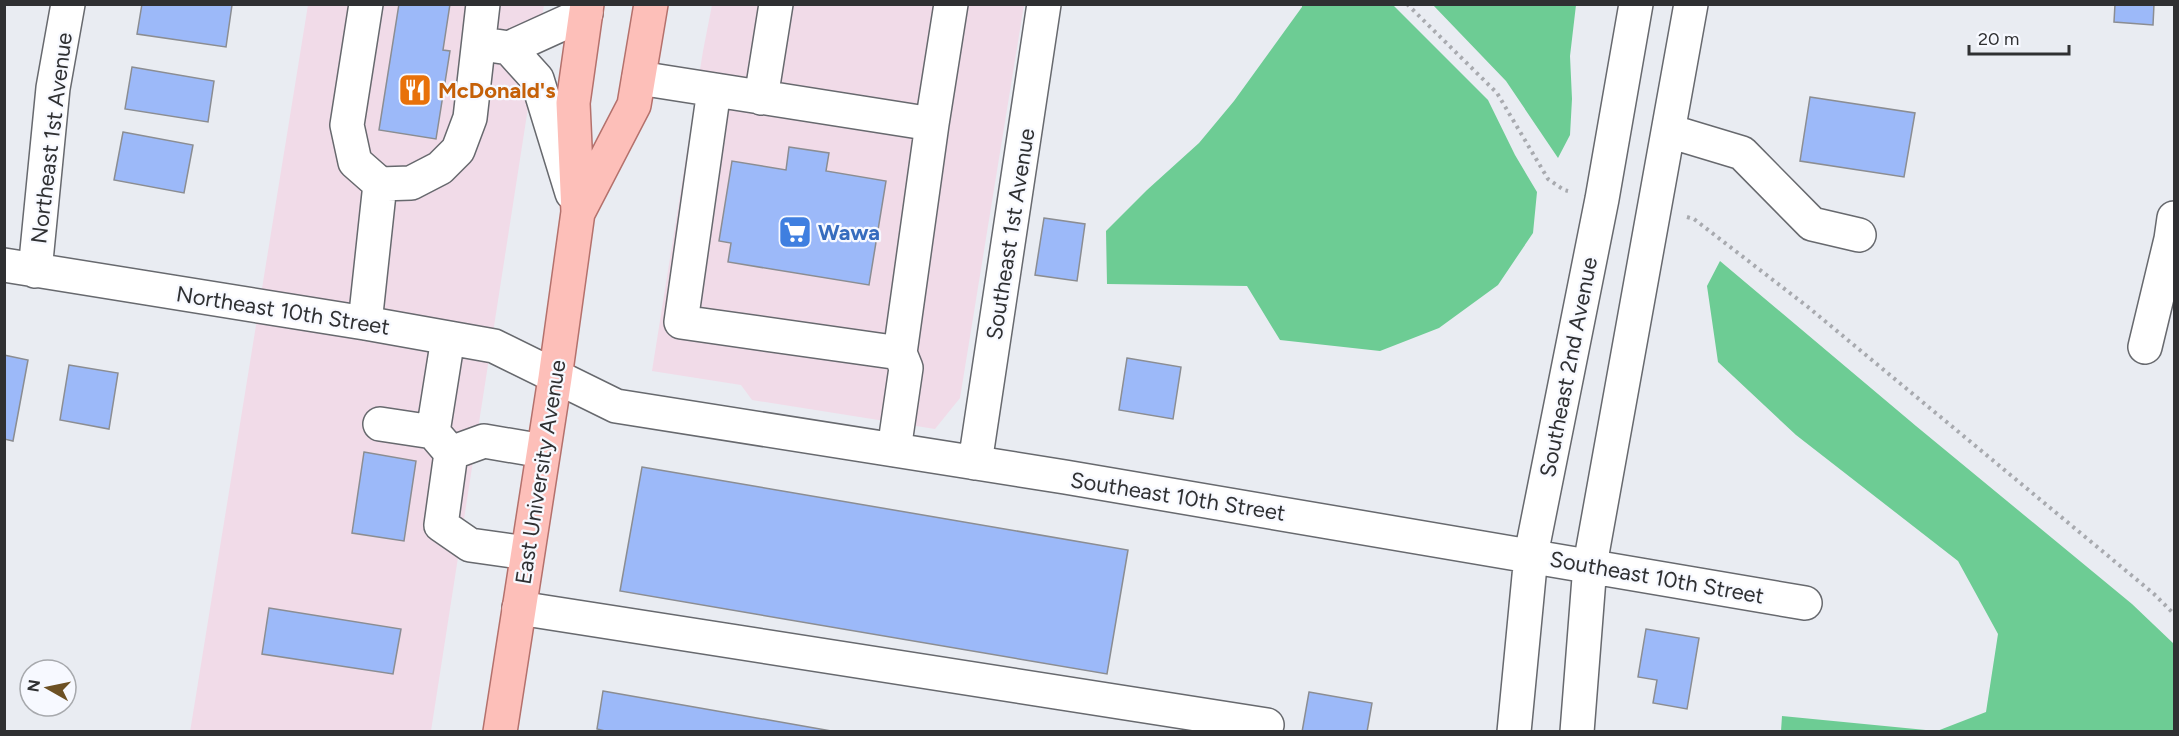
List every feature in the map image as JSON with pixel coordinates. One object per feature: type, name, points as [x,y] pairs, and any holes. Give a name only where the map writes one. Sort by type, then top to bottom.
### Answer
[{"type":"main road","name":"East University Avenue","points":[[578,213],[634,105],[651,4]]},
{"type":"main road","name":"East University Avenue","points":[[500,732],[578,213],[573,103],[586,9]]},
{"type":"street","name":"Northeast 1st Avenue","points":[[20,268],[68,4]]},
{"type":"street","points":[[366,4],[347,125],[355,162],[380,184],[411,183],[440,168],[458,150],[494,45],[483,4]]},
{"type":"street","points":[[347,125],[373,87],[387,4]]},
{"type":"street","points":[[761,98],[776,4]]},
{"type":"street","points":[[894,450],[906,368],[900,353],[951,4]]},
{"type":"street","name":"Southeast 1st Avenue","points":[[975,463],[1044,4]]},
{"type":"street","name":"Southeast 2nd Avenue","points":[[1514,732],[1531,555],[1602,199],[1636,4]]},
{"type":"street","points":[[1577,732],[1590,565],[1691,4]]},
{"type":"street","points":[[494,45],[586,9]]},
{"type":"street","points":[[494,45],[537,80],[578,213]]},
{"type":"street","points":[[639,78],[932,124]]},
{"type":"street","points":[[714,90],[681,322],[900,353]]},
{"type":"street","points":[[1668,131],[1742,153],[1812,224],[1859,235]]},
{"type":"street","points":[[365,322],[380,184]]},
{"type":"street","points":[[2145,347],[2175,218]]},
{"type":"street","name":"Northeast 10th Street","points":[[20,268],[365,322],[494,346],[555,378]]},
{"type":"street","points":[[448,338],[442,442],[441,525],[470,545],[527,553]]},
{"type":"street","name":"Southeast 10th Street","points":[[555,378],[616,406],[1531,555],[1805,603]]},
{"type":"street","points":[[380,424],[442,442],[484,441],[543,451]]},
{"type":"street","points":[[519,608],[1267,725]]},
{"type":"path","points":[[1407,4],[1497,93],[1548,179],[1564,190],[1577,193]]},
{"type":"path","points":[[1682,216],[1694,219],[1808,307],[2154,594],[2175,614]]},
{"type":"shaded area","points":[[308,5],[544,5],[431,731],[190,732]]},
{"type":"shaded area","points":[[712,5],[1024,5],[960,398],[935,429],[752,400],[741,385],[652,371]]},
{"type":"green space","points":[[1302,5],[1393,5],[1488,100],[1515,155],[1537,192],[1533,233],[1498,285],[1439,328],[1380,351],[1280,340],[1247,286],[1107,284],[1106,231],[1199,143],[1234,101]]},
{"type":"green space","points":[[1433,5],[1576,5],[1570,56],[1572,99],[1570,135],[1558,158],[1506,81]]},
{"type":"green space","points":[[1720,261],[2132,604],[2174,644],[2174,731],[1937,731],[1986,712],[1998,634],[1958,561],[1796,435],[1718,362],[1707,286]]},
{"type":"green space","points":[[1782,716],[1936,731],[1781,731]]},
{"type":"building","points":[[142,4],[232,5],[226,47],[137,34]]},
{"type":"building","name":"McDonald's","points":[[399,4],[450,4],[443,50],[450,51],[436,139],[379,130]]},
{"type":"building","points":[[2115,4],[2154,4],[2153,25],[2114,22]]},
{"type":"building","points":[[132,67],[214,81],[208,122],[125,109]]},
{"type":"building","points":[[1810,97],[1915,113],[1904,177],[1800,161]]},
{"type":"building","points":[[123,132],[193,145],[184,193],[114,180]]},
{"type":"building","points":[[789,147],[829,153],[826,171],[886,181],[869,285],[728,262],[731,243],[719,241],[732,161],[786,170]]},
{"type":"building","points":[[1044,218],[1085,224],[1077,281],[1035,275]]},
{"type":"building","points":[[4,355],[28,360],[13,441],[4,439]]},
{"type":"building","points":[[1127,358],[1181,367],[1173,419],[1119,410]]},
{"type":"building","points":[[69,365],[118,373],[109,429],[60,420]]},
{"type":"building","points":[[364,452],[416,461],[404,541],[352,533]]},
{"type":"building","points":[[642,467],[1128,550],[1107,674],[620,591]]},
{"type":"building","points":[[269,608],[401,629],[393,674],[262,654]]},
{"type":"building","points":[[1646,629],[1699,638],[1687,709],[1653,703],[1657,680],[1638,677]]},
{"type":"building","points":[[603,691],[837,732],[609,732],[597,729]]},
{"type":"building","points":[[1309,692],[1372,703],[1367,732],[1302,732]]},
{"type":"place","name":"McDonald's","points":[[415,90]]},
{"type":"place","name":"Wawa","points":[[795,232]]}]
